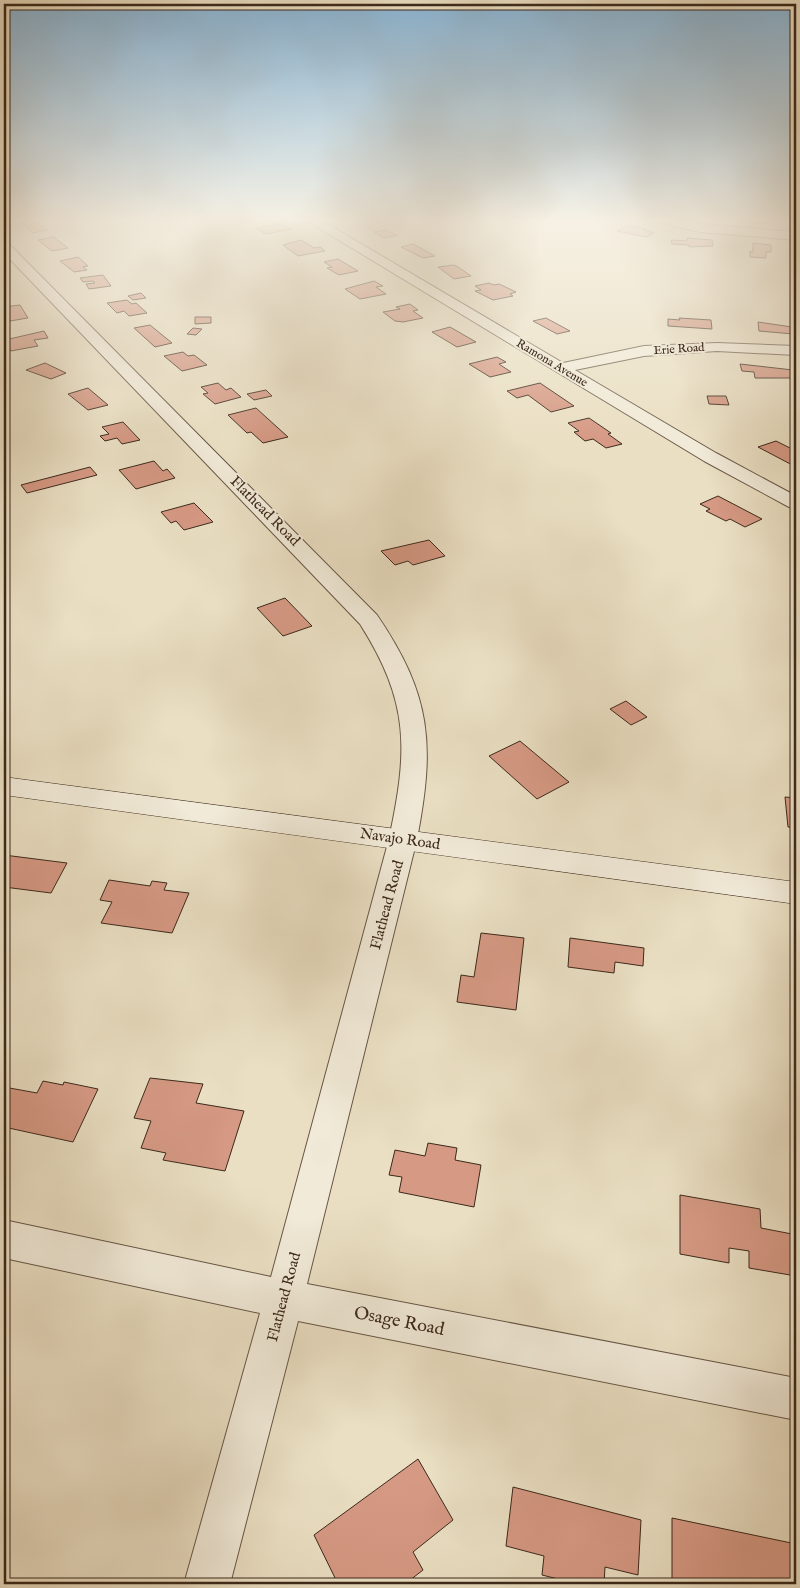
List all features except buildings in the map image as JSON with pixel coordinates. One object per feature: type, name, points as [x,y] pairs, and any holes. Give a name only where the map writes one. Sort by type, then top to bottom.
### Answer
[{"type":"main road","name":"Navajo Road","points":[[4,786],[796,893]]},
{"type":"street","name":"Flathead Road","points":[[50,293],[344,592],[369,620],[390,650],[409,698],[417,752],[414,784],[403,839],[284,1299],[207,1584]]},
{"type":"street","name":"Ramona Avenue","points":[[435,293],[710,457],[796,503]]},
{"type":"street","name":"Erie Road","points":[[562,368],[644,351],[717,347],[796,350]]},
{"type":"street","name":"Osage Road","points":[[4,1238],[284,1299],[796,1400]]}]
